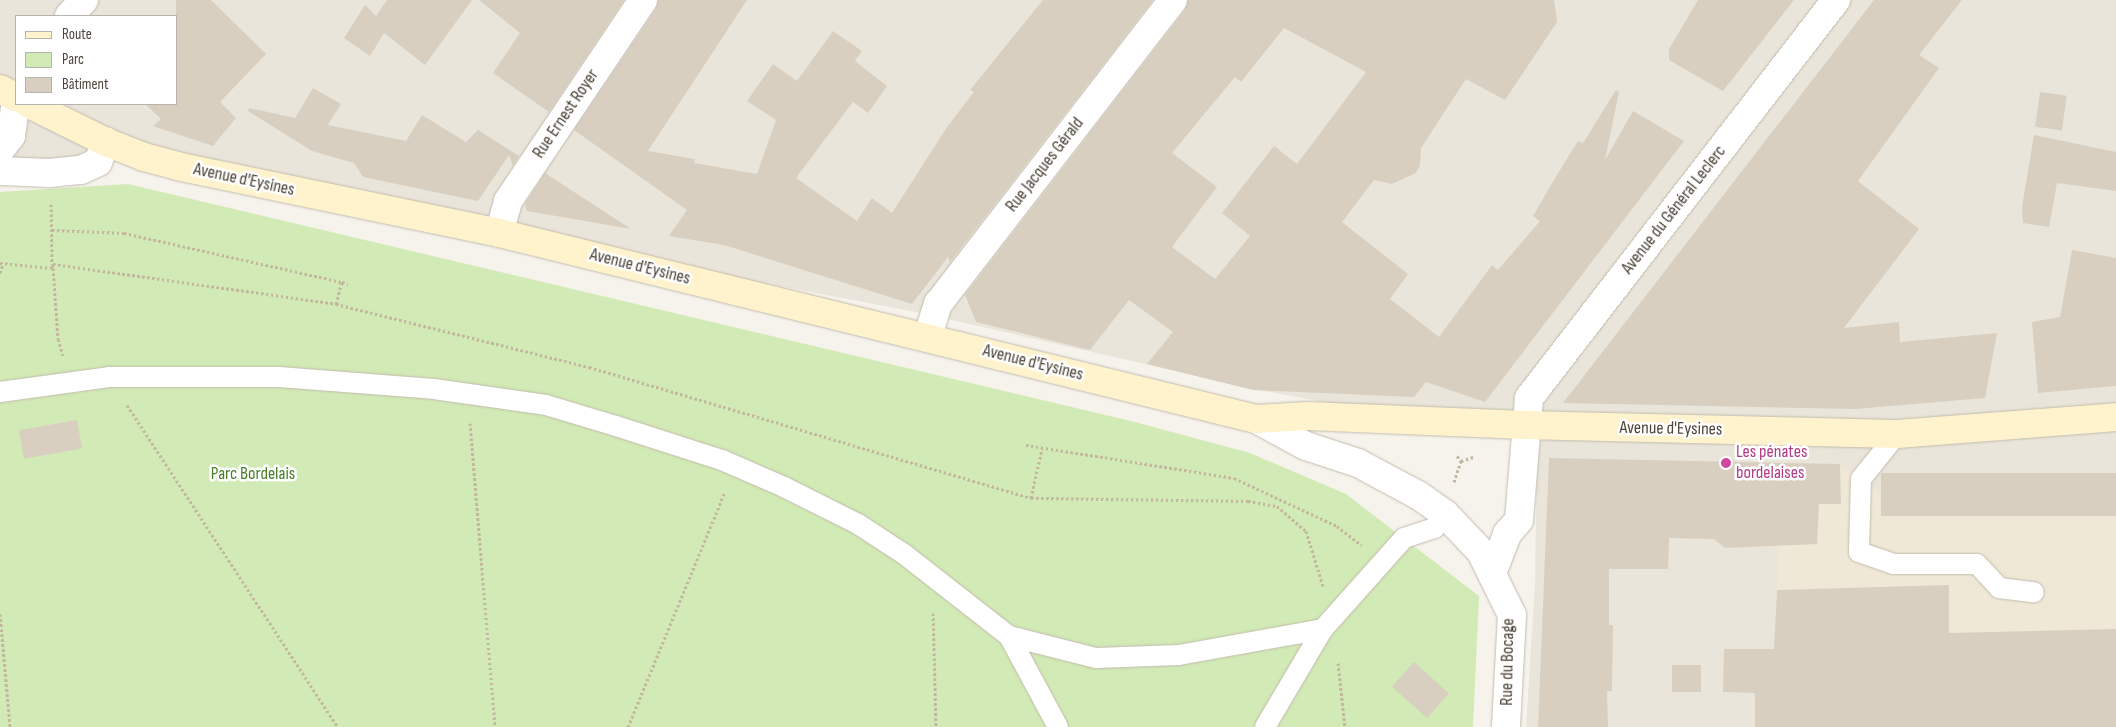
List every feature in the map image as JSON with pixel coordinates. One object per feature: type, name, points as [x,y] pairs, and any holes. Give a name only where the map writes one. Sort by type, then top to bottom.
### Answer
[{"type":"street","points":[[70,15],[84,0]]},
{"type":"street","name":"Rue Ernest Royer","points":[[499,233],[508,201],[643,0]]},
{"type":"street","name":"Rue Jacques Gérald","points":[[928,336],[938,304],[1172,0]]},
{"type":"street","name":"Avenue du Général Leclerc","points":[[1524,425],[1529,398],[1836,0]]},
{"type":"street","points":[[0,89],[15,96]]},
{"type":"street","points":[[0,150],[11,136],[16,105]]},
{"type":"street","name":"Avenue d'Eysines","points":[[32,105],[106,142],[144,157],[180,167],[499,233],[928,336],[1256,419],[1306,446],[1358,463],[1393,480],[1444,514]]},
{"type":"street","points":[[0,170],[50,174],[81,170],[98,162],[106,142]]},
{"type":"street","name":"Avenue d'Eysines","points":[[1256,419],[1308,416],[1524,425],[1897,434],[2116,417]]},
{"type":"street","points":[[1493,571],[1508,534],[1519,520],[1524,425]]},
{"type":"street","name":"Rue du Bocage","points":[[1444,514],[1481,552],[1493,571],[1512,615],[1506,727]]},
{"type":"lane","points":[[0,392],[109,378],[279,377],[434,389],[546,405],[735,466],[858,524],[932,577],[1008,636],[1058,727]]},
{"type":"lane","points":[[1897,434],[1861,479],[1859,552],[1893,564],[1977,564],[1999,588],[2034,592]]},
{"type":"lane","points":[[1265,727],[1328,624],[1404,538],[1434,528],[1444,514]]},
{"type":"lane","points":[[1008,636],[1096,658],[1179,655],[1328,624]]},
{"type":"path","points":[[50,174],[52,266],[58,339],[68,382]]},
{"type":"path","points":[[52,230],[124,233],[348,284]]},
{"type":"path","points":[[0,273],[1,263],[52,266],[336,304],[590,367],[1031,498],[1248,501],[1277,506],[1306,531],[1328,624],[1345,727]]},
{"type":"path","points":[[336,304],[342,282]]},
{"type":"path","points":[[109,378],[338,727]]},
{"type":"path","points":[[468,395],[495,727]]},
{"type":"path","points":[[1026,445],[1234,478],[1337,526],[1383,562]]},
{"type":"path","points":[[1031,498],[1042,448]]},
{"type":"path","points":[[628,727],[735,466]]},
{"type":"path","points":[[932,577],[936,727]]},
{"type":"path","points":[[0,614],[10,727]]},
{"type":"shaded area","points":[[0,0],[2116,0],[2116,727],[1526,727],[1535,583],[1537,442],[1259,390],[921,313],[499,233],[107,142],[98,162],[0,171]]},
{"type":"shaded area","points":[[1782,463],[1840,464],[1882,494],[2116,473],[2116,727],[1771,727]]},
{"type":"green space","name":"Parc Bordelais","points":[[128,184],[1135,422],[1250,453],[1346,494],[1479,596],[1473,727],[0,727],[0,192]]},
{"type":"building","points":[[176,0],[211,0],[266,54],[220,102],[236,118],[213,146],[153,126],[161,119],[146,105],[178,105],[178,15],[176,15]]},
{"type":"building","points":[[387,0],[472,0],[425,65],[384,33],[370,56],[344,38],[365,5],[376,16]]},
{"type":"building","points":[[479,0],[624,0],[549,112],[493,73],[520,33]]},
{"type":"building","points":[[658,0],[747,0],[648,151],[695,159],[694,163],[757,174],[776,120],[747,101],[773,64],[797,81],[833,31],[862,51],[855,61],[887,86],[868,113],[853,102],[796,178],[857,221],[872,198],[892,213],[947,127],[974,92],[970,90],[1043,0],[1153,0],[950,262],[948,257],[912,304],[724,245],[669,236],[687,210],[574,130],[656,9]]},
{"type":"building","points":[[1188,0],[1554,0],[1557,22],[1505,100],[1466,79],[1421,148],[1420,165],[1416,173],[1392,184],[1374,180],[1342,222],[1408,274],[1390,299],[1439,337],[1492,265],[1498,270],[1540,221],[1533,216],[1555,178],[1578,141],[1583,143],[1616,90],[1619,92],[1605,160],[1633,111],[1684,141],[1485,402],[1426,382],[1414,397],[1253,390],[1147,364],[1173,332],[1129,300],[1090,350],[976,322],[965,295],[1185,10]],"holes":[[[1284,28],[1366,72],[1297,164],[1274,146],[1222,213],[1250,236],[1215,279],[1172,247],[1217,187],[1172,153],[1235,77],[1241,82]]]},
{"type":"building","points":[[1698,0],[1794,0],[1723,91],[1669,60],[1669,49]]},
{"type":"building","points":[[1874,0],[1962,0],[1919,55],[1939,68],[1858,181],[1919,229],[1844,328],[1899,322],[1900,342],[1997,333],[1985,398],[1855,409],[1563,403]]},
{"type":"building","points":[[313,88],[341,104],[328,125],[406,141],[422,115],[466,142],[478,130],[519,156],[513,166],[509,155],[478,201],[363,177],[354,163],[312,151],[248,111],[249,108],[295,118]]},
{"type":"building","points":[[2040,92],[2067,96],[2062,130],[2035,127]]},
{"type":"building","points":[[2034,135],[2116,152],[2116,191],[2057,183],[2049,227],[2023,223],[2022,207]]},
{"type":"building","points":[[545,173],[631,229],[527,211],[525,204]]},
{"type":"building","points":[[2072,250],[2116,258],[2116,386],[2038,393],[2032,322],[2060,317]]},
{"type":"building","points":[[77,420],[82,449],[24,459],[19,430]]},
{"type":"building","points":[[1549,458],[1840,464],[1841,504],[1819,504],[1817,544],[1725,548],[1714,539],[1669,538],[1668,569],[1609,569],[1609,625],[1613,625],[1612,691],[1607,691],[1608,727],[1538,727]]},
{"type":"building","points":[[1881,473],[2116,473],[2116,516],[1881,516]]},
{"type":"building","points":[[1949,585],[1949,633],[2116,629],[2116,727],[1755,727],[1755,693],[1723,692],[1724,649],[1774,649],[1777,590]]},
{"type":"building","points":[[1414,662],[1449,693],[1427,718],[1392,687]]},
{"type":"building","points":[[1672,665],[1701,665],[1701,692],[1672,692]]},
{"type":"place","name":"Les pénates bordelaises","points":[[1726,463]]}]
